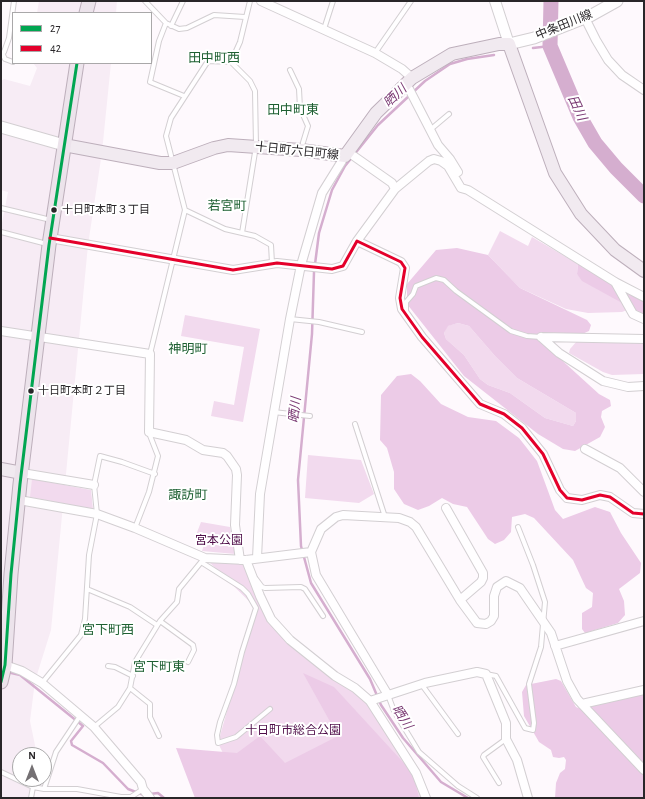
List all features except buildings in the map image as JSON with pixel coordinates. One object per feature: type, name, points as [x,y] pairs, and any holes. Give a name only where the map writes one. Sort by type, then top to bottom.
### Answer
[{"type":"highway","points":[[86,12],[89,1]]},
{"type":"highway","points":[[1,682],[7,573],[19,500],[50,241],[76,64]]},
{"type":"main road","name":"中条田川線","points":[[509,44],[534,38],[585,18],[618,1]]},
{"type":"main road","name":"十日町六日町線","points":[[64,145],[160,163],[173,163],[214,148],[228,145],[346,154],[376,113],[409,80],[452,54],[499,44],[509,44]]},
{"type":"main road","points":[[509,44],[555,172],[581,214],[615,250],[644,271]]},
{"type":"main road","points":[[1,127],[64,145]]},
{"type":"main road","points":[[1,469],[22,473]]},
{"type":"street","points":[[261,1],[375,53],[402,69],[409,80],[438,146],[450,159],[468,190]]},
{"type":"street","points":[[495,1],[509,44]]},
{"type":"street","points":[[585,18],[608,60],[622,75],[644,90]]},
{"type":"street","points":[[257,558],[260,494],[273,412],[290,319],[305,266],[322,193],[346,154],[392,183],[395,189]]},
{"type":"street","points":[[50,241],[233,270],[253,268],[272,263],[332,269],[343,266],[357,241],[395,189],[429,161],[434,159],[448,166],[461,188],[468,190],[615,282],[644,297]]},
{"type":"street","points":[[357,241],[401,262],[405,268],[400,298],[402,309],[442,362],[480,404],[504,414],[522,428],[543,454],[560,490],[567,498],[582,500],[600,495],[610,497],[633,513],[644,514]]},
{"type":"street","points":[[615,282],[633,314],[644,319]]},
{"type":"street","points":[[1,331],[150,354],[149,432],[186,440],[202,450],[223,453],[227,456],[236,468],[237,474],[235,525],[243,560],[271,619],[290,640],[335,676],[355,688],[370,701],[416,773],[426,798]]},
{"type":"street","points":[[541,336],[644,339]]},
{"type":"street","points":[[541,336],[559,353],[603,381],[628,387],[644,386]]},
{"type":"street","points":[[585,449],[620,468],[644,492]]},
{"type":"street","points":[[22,473],[94,485]]},
{"type":"street","points":[[19,500],[97,514],[135,528],[203,560],[243,560],[309,552]]},
{"type":"street","points":[[446,508],[483,573],[481,582],[460,600]]},
{"type":"street","points":[[388,695],[316,575],[309,552],[321,529],[336,517],[343,515],[399,518],[410,522],[416,527],[460,600],[477,623],[486,624],[491,621],[494,616],[494,596],[497,587],[506,581],[520,588],[551,633],[567,681],[577,699],[644,770]]},
{"type":"street","points":[[555,646],[644,621]]},
{"type":"street","points":[[3,664],[22,671],[42,683],[94,727],[141,782],[143,789],[150,798]]},
{"type":"street","points":[[370,701],[421,684],[477,672],[486,674],[490,688],[506,723],[506,739],[517,760],[528,798]]},
{"type":"street","points":[[582,704],[644,690]]},
{"type":"lane","points":[[13,12],[14,1]]},
{"type":"lane","points":[[145,1],[166,23],[179,29],[187,28],[214,16],[245,17]]},
{"type":"lane","points":[[171,26],[182,1]]},
{"type":"lane","points":[[231,62],[240,42],[250,1]]},
{"type":"lane","points":[[324,29],[333,1]]},
{"type":"lane","points":[[375,53],[411,1]]},
{"type":"lane","points":[[12,16],[9,38],[4,52],[1,53],[5,59],[12,62]]},
{"type":"lane","points":[[166,23],[150,82],[184,96]]},
{"type":"lane","points":[[150,354],[185,210],[166,136],[171,118],[184,96],[208,62],[231,62],[250,81],[255,91],[256,146],[242,233]]},
{"type":"lane","points":[[290,70],[299,89],[300,108],[308,126],[301,150]]},
{"type":"lane","points":[[430,130],[449,114]]},
{"type":"lane","points":[[1,208],[53,220]]},
{"type":"lane","points":[[185,210],[225,229],[255,236],[271,245],[272,263]]},
{"type":"lane","points":[[1,232],[50,241]]},
{"type":"lane","points":[[406,314],[406,302],[413,294],[416,286],[436,278],[444,280],[456,291],[511,331],[527,336],[541,336]]},
{"type":"lane","points":[[290,319],[319,322],[362,332]]},
{"type":"lane","points":[[273,412],[296,416],[310,416]]},
{"type":"lane","points":[[355,424],[385,518]]},
{"type":"lane","points":[[135,528],[155,474],[158,456],[149,432]]},
{"type":"lane","points":[[42,683],[82,635],[89,555],[97,514],[94,485],[100,456],[155,474]]},
{"type":"lane","points":[[486,674],[496,676],[526,728],[533,730],[534,723],[529,684],[541,647],[545,602],[533,565],[518,527]]},
{"type":"lane","points":[[94,727],[118,707],[130,688],[135,662],[158,623],[177,602],[179,589],[203,560],[242,588],[248,594],[256,608],[246,638],[234,684],[220,722],[217,735],[218,743],[236,737],[270,709]]},
{"type":"lane","points":[[249,570],[262,587],[297,586],[305,589],[323,616]]},
{"type":"lane","points":[[87,589],[130,607],[158,623],[194,647],[188,662]]},
{"type":"lane","points":[[108,666],[115,667],[133,676]]},
{"type":"lane","points":[[421,684],[458,734]]},
{"type":"lane","points":[[130,688],[150,704],[150,717],[160,736]]},
{"type":"lane","points":[[388,695],[394,710],[419,752],[458,786],[477,798]]},
{"type":"lane","points":[[44,789],[56,752],[80,716]]},
{"type":"lane","points":[[500,783],[483,758],[484,755],[506,739]]},
{"type":"lane","points":[[1,772],[12,777]]},
{"type":"lane","points":[[31,798],[33,787],[44,789],[77,789],[121,797],[131,797],[143,789]]},
{"type":"shaded area","points":[[39,1],[117,1],[116,12],[37,12]]},
{"type":"shaded area","points":[[34,64],[111,64],[102,152],[88,245],[51,630],[35,681],[30,721],[35,747],[12,747],[12,787],[36,787],[34,798],[1,798],[1,228],[8,192],[1,190],[1,81],[4,79],[30,86],[37,68]]},
{"type":"shaded area","points":[[457,248],[488,255],[520,288],[587,320],[591,325],[589,331],[568,340],[554,337],[544,344],[599,394],[610,400],[611,406],[602,411],[601,417],[605,427],[600,437],[575,451],[563,449],[538,434],[464,376],[407,304],[407,284],[436,250]],"holes":[[[458,323],[469,326],[495,356],[517,378],[576,413],[576,421],[573,426],[545,418],[510,393],[488,385],[480,379],[464,355],[446,339],[444,333],[448,326]]]},
{"type":"shaded area","points":[[578,264],[614,280],[644,299],[644,315],[582,281],[577,274]]},
{"type":"shaded area","points":[[411,374],[420,381],[441,404],[468,417],[496,421],[519,438],[537,461],[555,510],[563,519],[595,507],[610,512],[621,533],[641,563],[640,573],[619,589],[624,601],[625,615],[618,623],[585,633],[582,629],[582,613],[592,607],[593,593],[586,588],[573,560],[534,518],[525,514],[512,517],[511,532],[504,540],[495,544],[488,539],[467,507],[453,504],[442,498],[429,506],[418,510],[404,504],[394,489],[394,472],[387,448],[380,440],[381,395],[397,376]]},
{"type":"shaded area","points":[[303,673],[334,687],[413,773],[419,798],[195,798],[176,748],[237,753],[260,736],[285,763],[338,736]]},
{"type":"shaded area","points":[[556,679],[561,681],[576,707],[581,709],[644,694],[644,798],[555,798],[556,783],[560,773],[565,769],[566,760],[564,757],[553,757],[551,750],[539,742],[524,716],[522,692],[526,685]]},
{"type":"green space","points":[[500,231],[528,246],[532,237],[578,264],[577,274],[632,308],[622,312],[588,313],[566,309],[520,288],[488,255]]},
{"type":"green space","points":[[185,315],[260,329],[243,422],[211,416],[214,401],[234,405],[244,347],[181,336]]},
{"type":"green space","points":[[458,323],[469,326],[495,356],[517,378],[576,413],[576,421],[573,426],[545,418],[510,393],[488,385],[480,379],[464,355],[446,339],[444,333],[447,326]]},
{"type":"green space","points":[[577,341],[644,342],[644,374],[612,375],[603,372],[569,353],[570,349]]},
{"type":"green space","points":[[308,455],[361,460],[374,494],[359,503],[305,498]]},
{"type":"green space","points":[[32,479],[91,490],[93,509],[30,497]]},
{"type":"green space","name":"宮本公園","points":[[201,522],[230,527],[235,554],[202,551],[206,539],[196,535]]},
{"type":"green space","name":"十日町市総合公園","points":[[205,558],[240,560],[253,581],[271,619],[370,701],[426,798],[245,798],[218,743],[256,608]]},
{"type":"waterway","name":"田川","points":[[551,1],[550,46],[580,117],[595,143],[616,168],[644,196]]},
{"type":"waterway","name":"晒川","points":[[533,48],[550,46]]},
{"type":"waterway","name":"晒川","points":[[468,798],[441,782],[403,738],[381,705],[370,679],[311,583],[301,546],[298,480],[312,334],[314,272],[319,233],[332,190],[345,166],[378,125],[425,81],[450,64],[467,59],[494,55]]},
{"type":"waterway","points":[[7,672],[20,675],[83,726],[71,741],[72,745],[103,763],[128,789],[144,795]]},
{"type":"waterway","points":[[150,794],[158,793],[164,798]]},
{"type":"transit line","name":"27","points":[[1,682],[5,665],[11,574],[20,484],[49,245],[77,64]]},
{"type":"transit line","name":"42","points":[[50,238],[233,270],[277,263],[332,269],[343,266],[357,241],[401,262],[405,268],[400,298],[402,309],[422,337],[480,404],[504,414],[522,428],[543,454],[560,490],[567,498],[582,500],[600,495],[610,497],[633,513],[644,514]]},
{"type":"place","name":"十日町本町３丁目","points":[[54,210]]},
{"type":"place","name":"十日町本町２丁目","points":[[31,391]]},
{"type":"district","name":"田中町西","points":[[214,58]]},
{"type":"district","name":"田中町東","points":[[293,110]]},
{"type":"district","name":"若宮町","points":[[227,206]]},
{"type":"district","name":"神明町","points":[[188,349]]},
{"type":"district","name":"諏訪町","points":[[188,495]]},
{"type":"district","name":"宮下町西","points":[[108,630]]},
{"type":"district","name":"宮下町東","points":[[159,667]]}]
